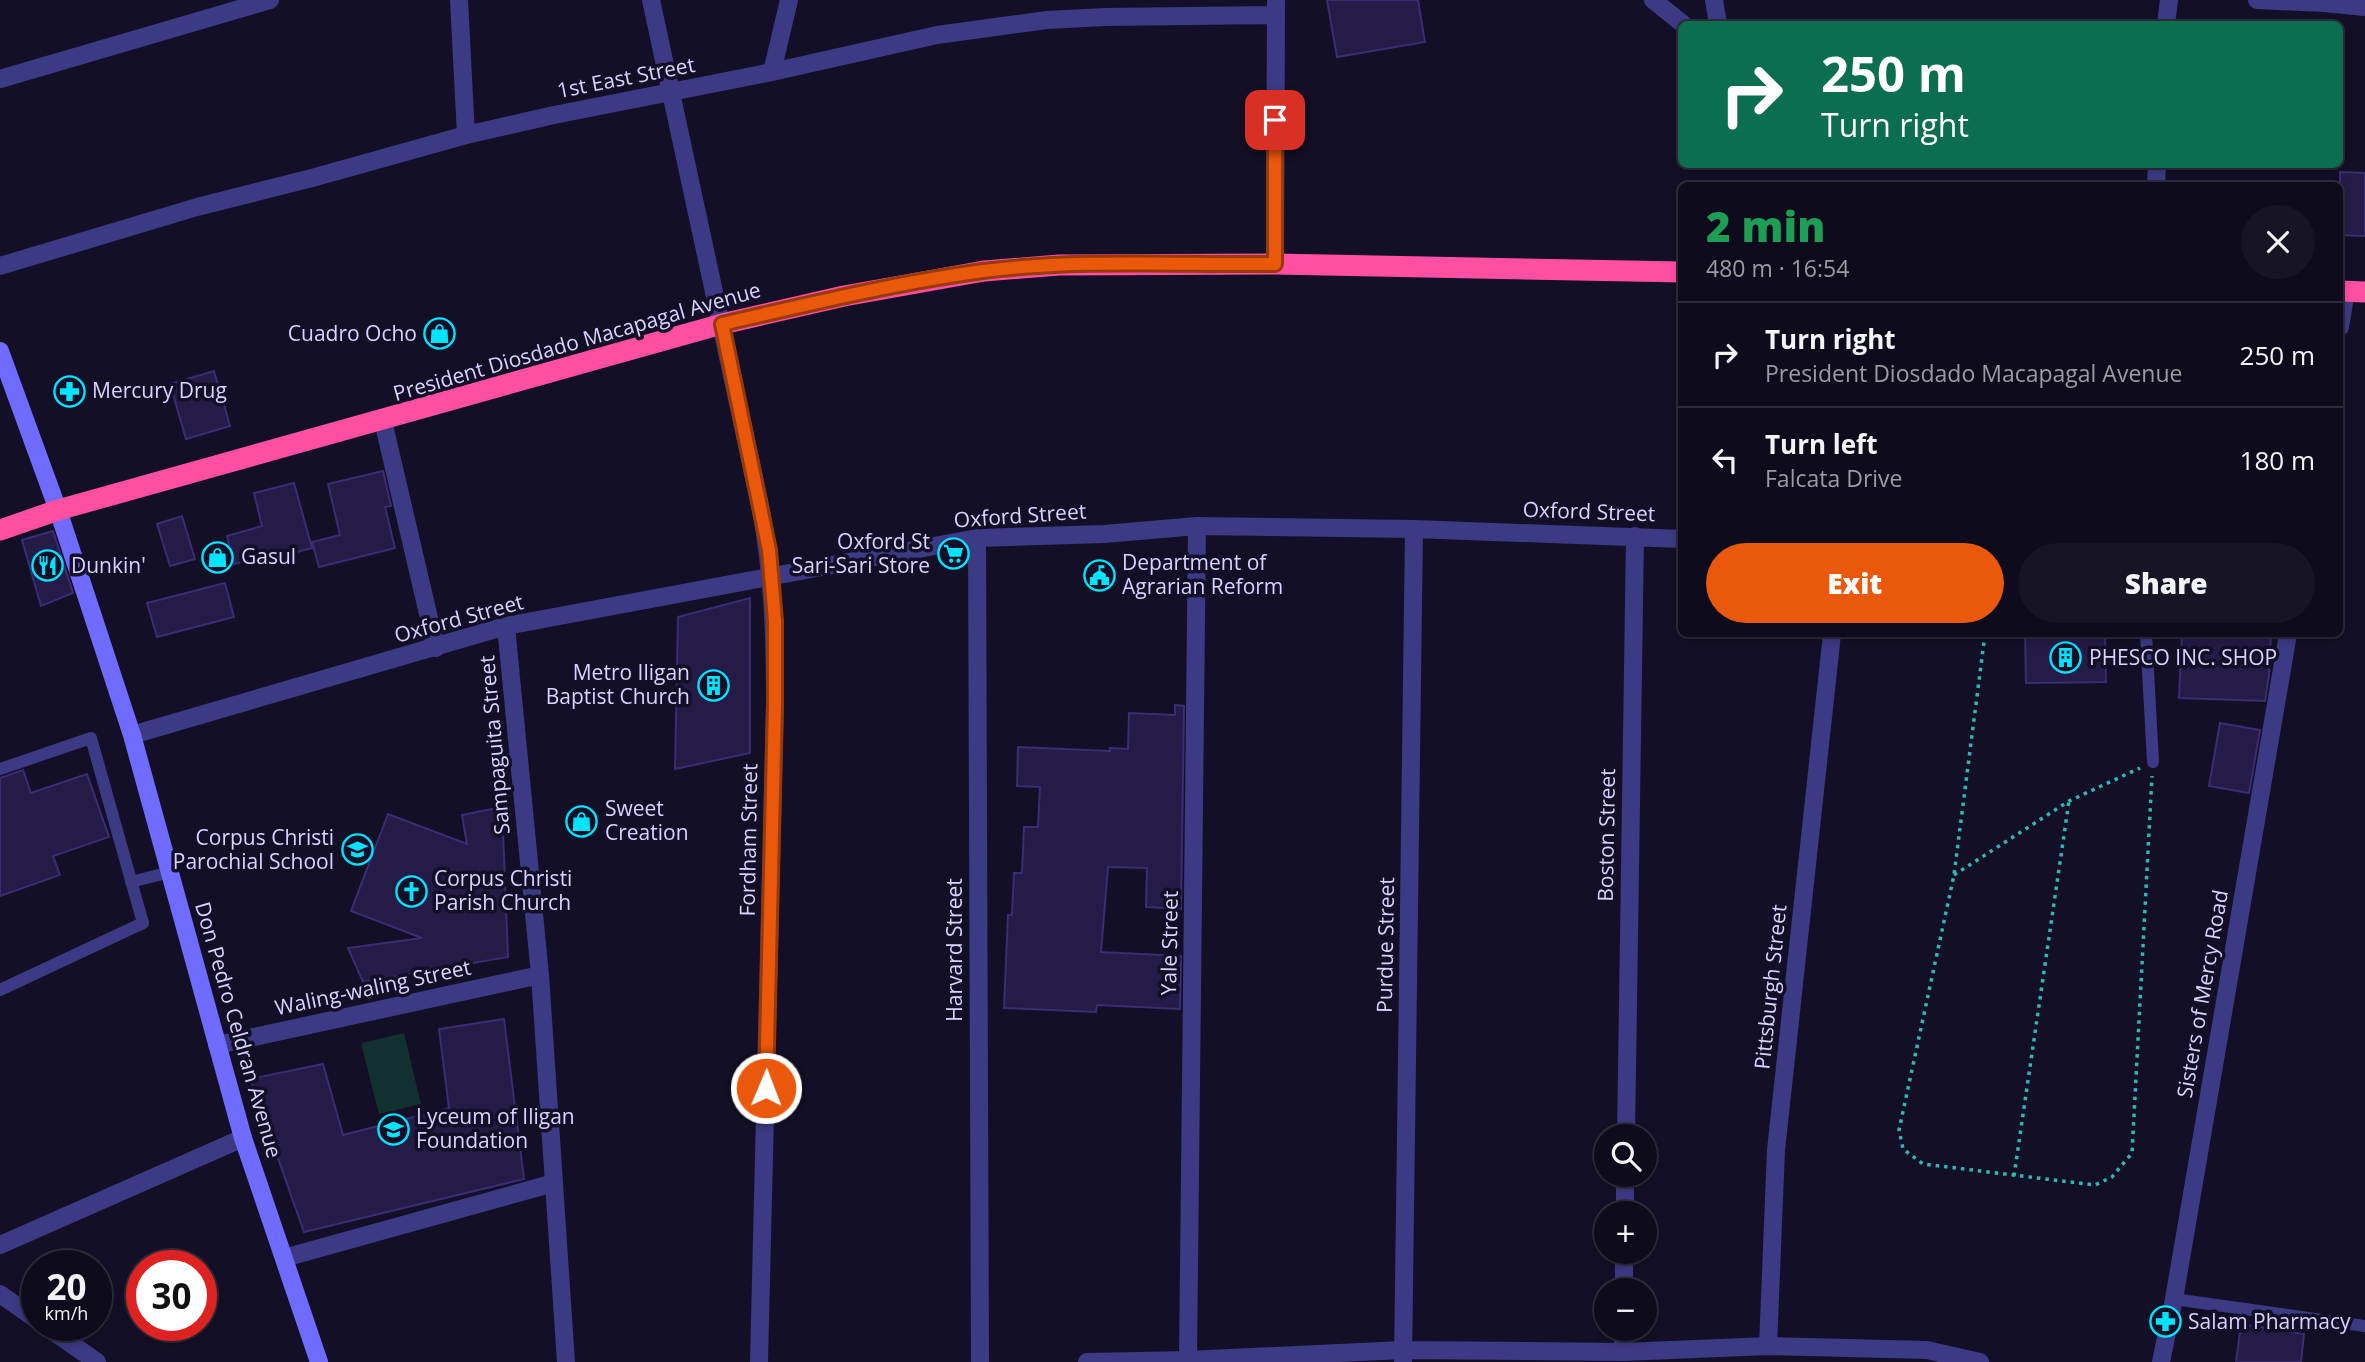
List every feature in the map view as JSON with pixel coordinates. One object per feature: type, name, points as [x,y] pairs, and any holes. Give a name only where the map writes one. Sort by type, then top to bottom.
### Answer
[{"type":"highway","name":"President Diosdado Macapagal Avenue","points":[[0,530],[58,510],[722,324],[855,293],[984,271],[1059,265],[1275,264],[1678,272]]},
{"type":"main road","name":"Don Pedro Celdran Avenue","points":[[0,351],[58,510],[132,735],[243,1138],[319,1362]]},
{"type":"street","points":[[0,79],[270,0]]},
{"type":"street","points":[[458,0],[466,135]]},
{"type":"street","name":"Fordham Street","points":[[651,0],[769,550],[775,621],[759,1362]]},
{"type":"street","points":[[772,72],[789,0]]},
{"type":"street","points":[[1653,0],[1679,21]]},
{"type":"street","points":[[1714,0],[1718,21]]},
{"type":"street","points":[[2166,21],[2168,0]]},
{"type":"street","points":[[2256,0],[2325,1],[2365,8]]},
{"type":"street","points":[[1275,8],[1275,264]]},
{"type":"street","name":"1st East Street","points":[[0,266],[197,206],[312,178],[466,135],[772,72],[937,34],[985,26],[1104,16],[1275,8]]},
{"type":"street","points":[[2343,316],[2350,291]]},
{"type":"street","points":[[383,421],[436,648]]},
{"type":"street","name":"Oxford Street","points":[[132,735],[506,626],[976,538],[1104,534],[1197,526],[1414,529],[1678,539]]},
{"type":"street","name":"Yale Street","points":[[1188,1360],[1197,526]]},
{"type":"street","name":"Purdue Street","points":[[1403,1356],[1414,529]]},
{"type":"street","name":"Boston Street","points":[[1626,1124],[1634,536]]},
{"type":"street","name":"Harvard Street","points":[[976,538],[979,1362]]},
{"type":"street","name":"Sampaguita Street","points":[[506,626],[540,975],[566,1362]]},
{"type":"street","name":"Pittsburgh Street","points":[[1768,1346],[1776,1150],[1832,637]]},
{"type":"street","name":"Sisters of Mercy Road","points":[[2161,1362],[2287,637]]},
{"type":"street","name":"Waling-waling Street","points":[[217,1045],[540,975]]},
{"type":"street","points":[[0,1245],[243,1138]]},
{"type":"street","points":[[284,1258],[554,1183]]},
{"type":"street","points":[[0,1294],[21,1309]]},
{"type":"street","points":[[67,1341],[97,1362]]},
{"type":"street","points":[[1623,1341],[1623,1352]]},
{"type":"street","points":[[1087,1362],[1623,1352],[1768,1346],[1980,1362]]},
{"type":"lane","points":[[2146,637],[2153,762]]},
{"type":"lane","points":[[0,769],[90,738],[143,923],[0,990]]},
{"type":"lane","points":[[131,882],[170,872]]},
{"type":"lane","points":[[2174,1299],[2365,1326]]},
{"type":"path","points":[[1954,876],[2069,802],[2153,762],[2132,1153],[2112,1177],[2095,1185],[1923,1164],[1903,1149],[1899,1130],[1954,876],[1985,637]]},
{"type":"path","points":[[2014,1176],[2069,802]]},
{"type":"green space","points":[[404,1033],[421,1104],[379,1114],[361,1043]]},
{"type":"building","points":[[1327,0],[1418,0],[1425,42],[1337,57]]},
{"type":"building","points":[[2340,172],[2365,173],[2365,236],[2343,235],[2343,182],[2340,182]]},
{"type":"building","points":[[214,371],[230,426],[186,439],[170,384]]},
{"type":"building","points":[[383,471],[391,506],[385,507],[395,548],[319,567],[312,542],[340,535],[328,484]]},
{"type":"building","points":[[294,483],[312,548],[271,559],[270,555],[234,564],[227,536],[262,526],[254,493]]},
{"type":"building","points":[[182,516],[195,559],[170,566],[157,524]]},
{"type":"building","name":"Dunkin'","points":[[53,531],[73,593],[41,606],[22,540]]},
{"type":"building","points":[[225,583],[234,617],[157,637],[147,603]]},
{"type":"building","name":"Metro Iligan Baptist Church","points":[[750,598],[750,753],[675,769],[678,617]]},
{"type":"building","name":"PHESCO INC. SHOP","points":[[2025,637],[2105,637],[2106,682],[2026,683]]},
{"type":"building","points":[[2182,637],[2271,637],[2265,701],[2179,698]]},
{"type":"building","points":[[1175,705],[1184,706],[1181,909],[1146,907],[1147,868],[1108,867],[1101,952],[1181,956],[1180,1009],[1097,1005],[1096,1012],[1004,1008],[1008,915],[1012,915],[1014,873],[1022,873],[1024,827],[1038,827],[1040,787],[1017,786],[1018,747],[1110,751],[1110,748],[1128,749],[1129,713],[1175,715]]},
{"type":"building","points":[[2220,723],[2260,730],[2249,793],[2209,786]]},
{"type":"building","points":[[23,770],[31,793],[87,774],[109,837],[53,856],[60,875],[0,896],[0,778]]},
{"type":"building","points":[[502,807],[508,957],[363,982],[348,948],[422,938],[351,911],[388,814],[467,844],[462,815]]},
{"type":"building","name":"Lyceum of Iligan Foundation","points":[[504,1019],[524,1179],[304,1232],[250,1079],[323,1064],[343,1135],[449,1108],[439,1029]]},
{"type":"building","points":[[2241,1324],[2304,1334],[2301,1362],[2236,1362]]},
{"type":"place","name":"Cuadro Ocho","points":[[440,334]]},
{"type":"place","name":"Mercury Drug","points":[[69,391]]},
{"type":"place","name":"Oxford St Sari-Sari Store","points":[[953,554]]},
{"type":"place","name":"Gasul","points":[[218,557]]},
{"type":"place","name":"Dunkin'","points":[[48,566]]},
{"type":"place","name":"Department of Agrarian Reform","points":[[1099,575]]},
{"type":"place","name":"PHESCO INC. SHOP","points":[[2066,658]]},
{"type":"place","name":"Metro Iligan Baptist Church","points":[[713,685]]},
{"type":"place","name":"Sweet Creation","points":[[582,821]]},
{"type":"place","name":"Corpus Christi Parochial School","points":[[357,850]]},
{"type":"place","name":"Corpus Christi Parish Church","points":[[411,891]]},
{"type":"place","name":"Lyceum of Iligan Foundation","points":[[393,1129]]},
{"type":"place","name":"Salam Pharmacy","points":[[2165,1322]]},
{"type":"route","points":[[766,1088],[775,621],[769,550],[722,324],[844,296],[984,271],[1059,265],[1275,264],[1275,120]]}]
